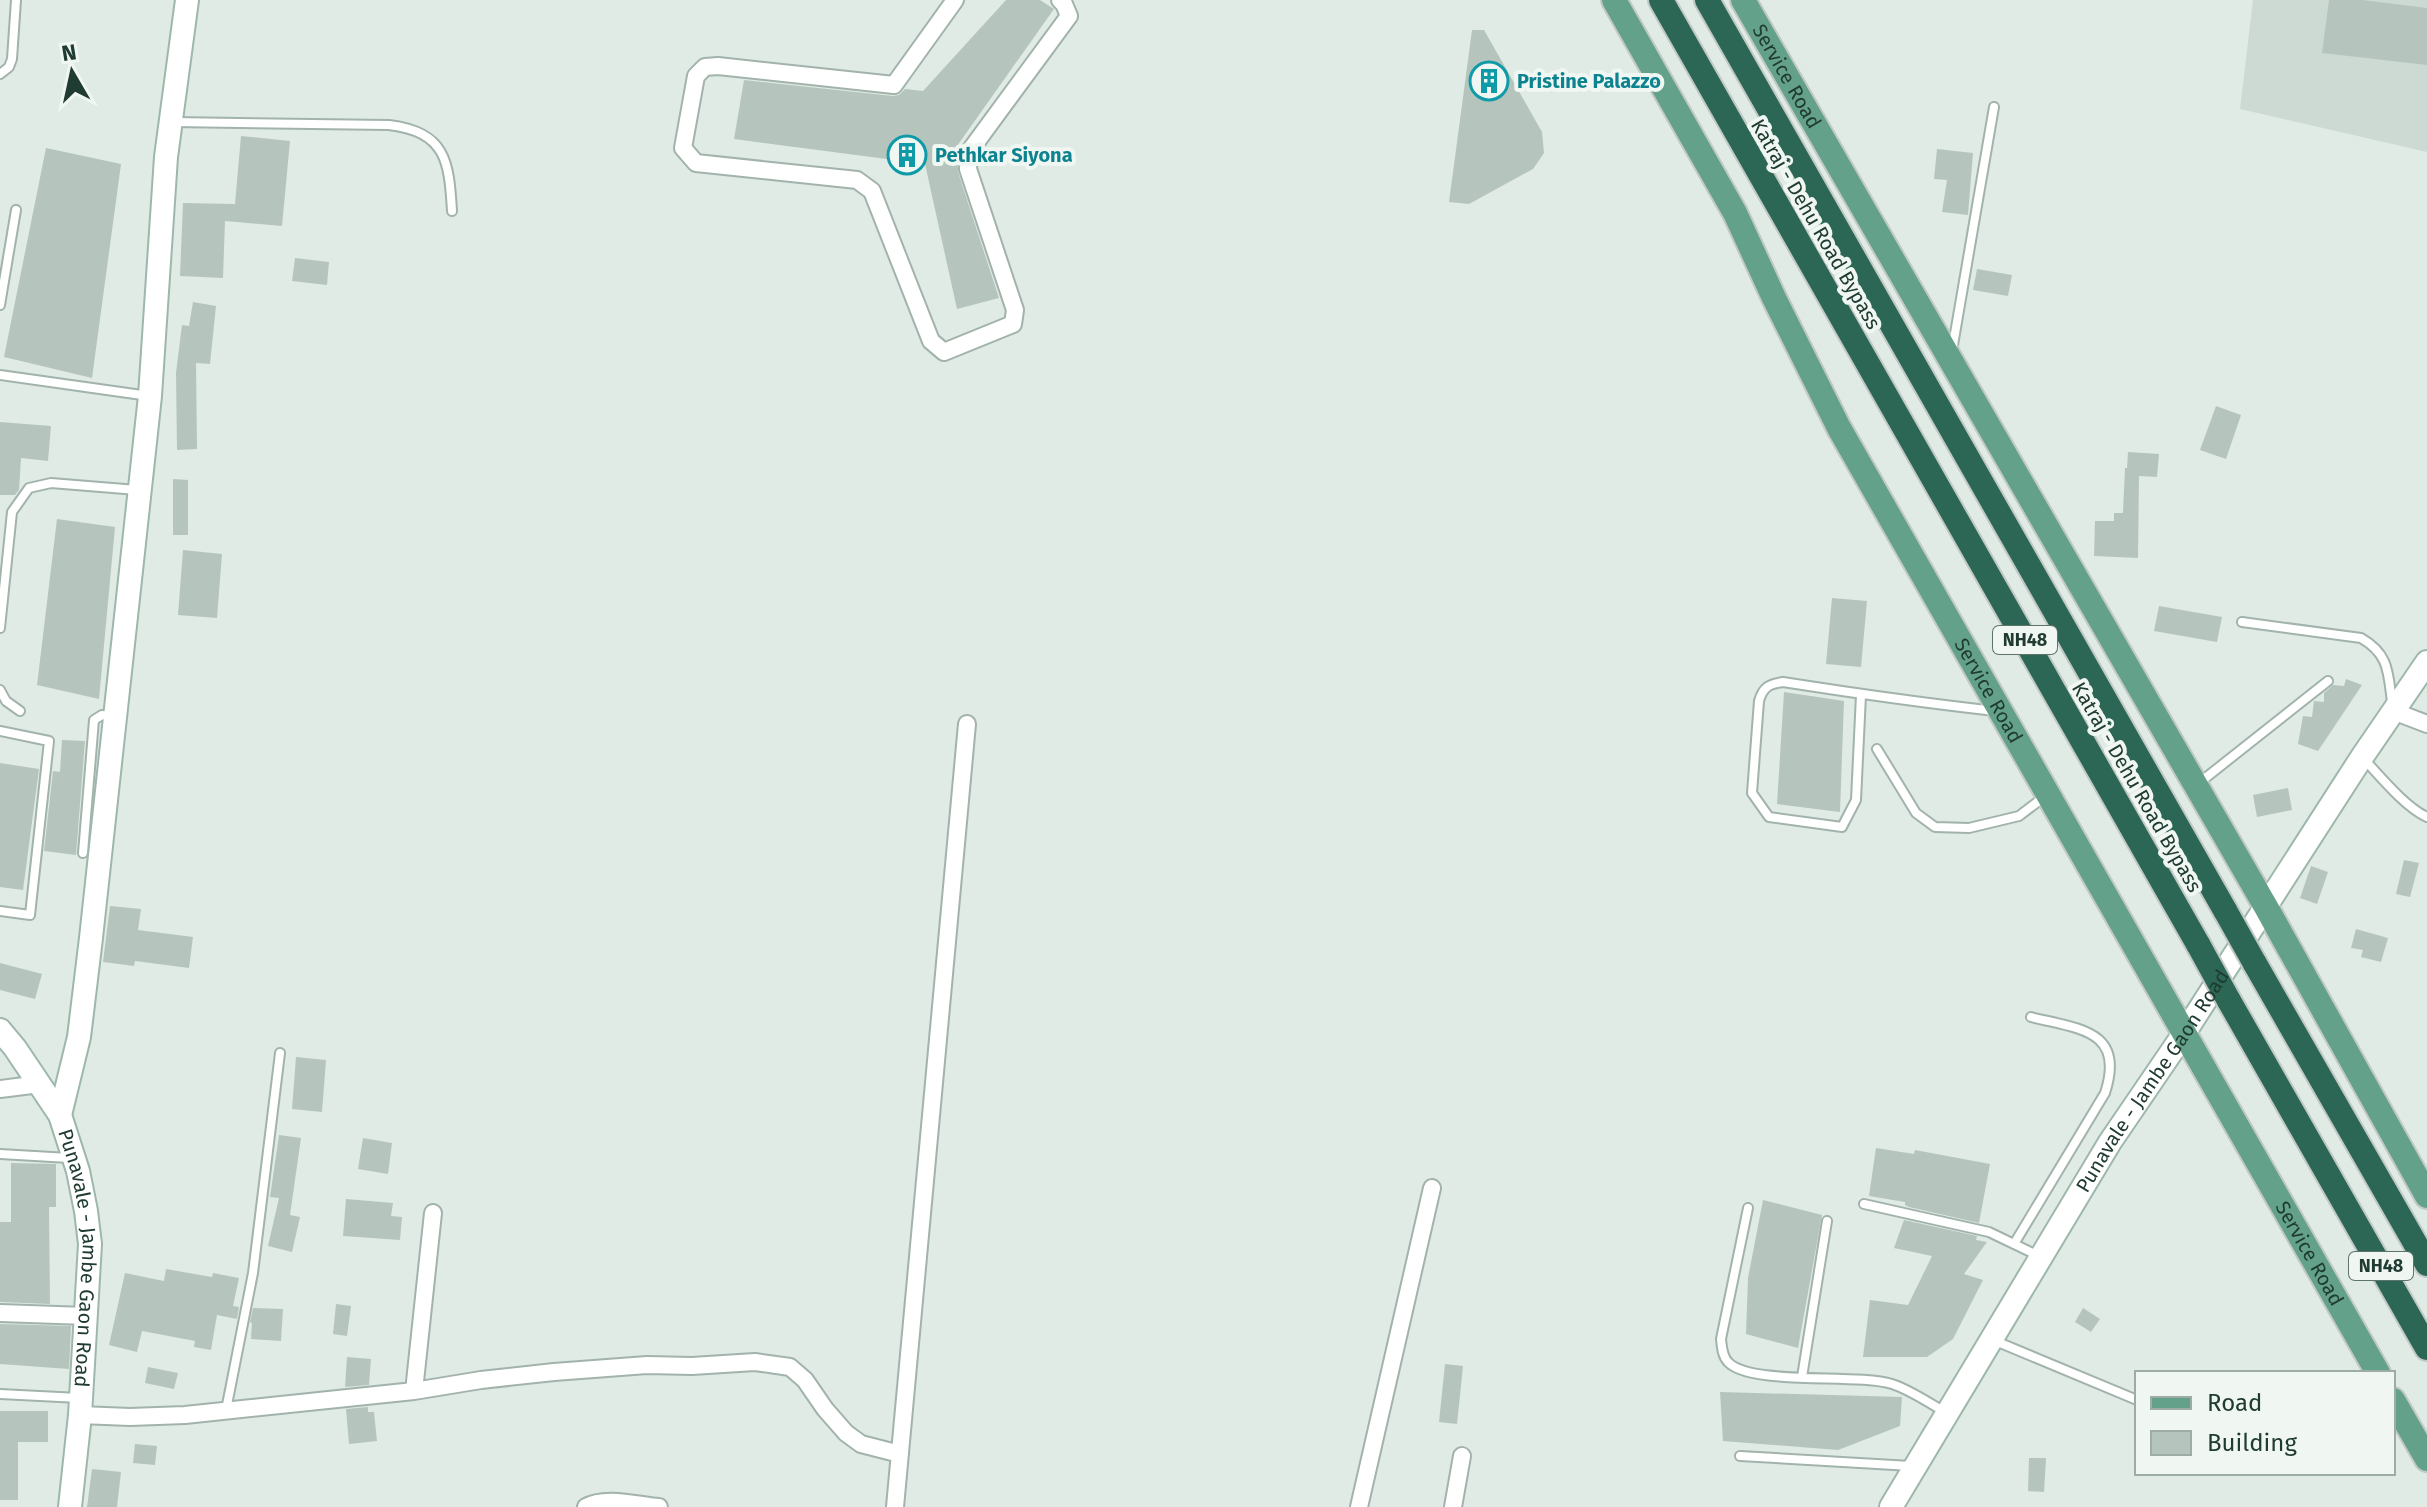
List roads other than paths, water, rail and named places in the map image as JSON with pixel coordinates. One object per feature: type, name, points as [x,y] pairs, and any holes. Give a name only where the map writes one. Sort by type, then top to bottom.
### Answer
[{"type":"highway","name":"Katraj - Dehu Road Bypass","points":[[1661,0],[2427,1348]]},
{"type":"highway","name":"Katraj - Dehu Road Bypass","points":[[1707,0],[2427,1264]]},
{"type":"main road","name":"Service Road","points":[[1614,0],[1735,213],[1839,428],[2377,1371]]},
{"type":"main road","name":"Service Road","points":[[1743,0],[2266,907],[2427,1196]]},
{"type":"main road","points":[[2395,1403],[2427,1459]]},
{"type":"street","points":[[60,1115],[79,1037],[116,717],[150,396],[166,157],[187,0]]},
{"type":"street","points":[[955,0],[894,85],[705,67],[696,76],[683,148],[696,163],[857,180],[872,191],[931,341],[944,352],[1013,324],[1015,310],[968,169],[969,152],[1069,16],[1060,0]]},
{"type":"street","name":"Punavale - Jambe Gaon Road","points":[[1891,1507],[2110,1142],[2427,662]]},
{"type":"street","points":[[2393,711],[2427,724]]},
{"type":"street","points":[[895,1507],[967,724]]},
{"type":"street","name":"Punavale - Jambe Gaon Road","points":[[0,1030],[60,1115],[86,1211],[90,1244],[70,1507]]},
{"type":"street","points":[[0,1089],[40,1084]]},
{"type":"street","points":[[1359,1507],[1432,1188]]},
{"type":"street","points":[[414,1391],[433,1213]]},
{"type":"street","points":[[0,1313],[86,1316]]},
{"type":"street","points":[[80,1407],[130,1417],[226,1411],[554,1372],[755,1362],[790,1367],[805,1380],[846,1433],[861,1444],[900,1454]]},
{"type":"street","points":[[1453,1507],[1462,1456]]},
{"type":"street","points":[[586,1507],[594,1502],[659,1507]]},
{"type":"lane","points":[[0,74],[9,67],[12,59],[16,0]]},
{"type":"lane","points":[[1950,360],[1994,107]]},
{"type":"lane","points":[[171,122],[409,127],[429,137],[443,153],[450,173],[452,211]]},
{"type":"lane","points":[[0,305],[16,210]]},
{"type":"lane","points":[[0,375],[150,396]]},
{"type":"lane","points":[[0,628],[12,512],[29,488],[51,483],[140,490]]},
{"type":"lane","points":[[2242,622],[2361,638],[2375,646],[2384,658],[2393,711]]},
{"type":"lane","points":[[2196,786],[2328,681]]},
{"type":"lane","points":[[1861,695],[1856,800],[1842,827],[1769,817],[1752,793],[1759,701],[1762,691],[1770,684],[1783,682],[1861,695],[1999,711]]},
{"type":"lane","points":[[0,690],[6,701],[20,711]]},
{"type":"lane","points":[[83,853],[94,720],[102,715],[116,717]]},
{"type":"lane","points":[[0,731],[49,741],[30,915],[0,911]]},
{"type":"lane","points":[[1877,749],[1916,813],[1935,827],[1969,828],[2019,816],[2047,795]]},
{"type":"lane","points":[[2362,757],[2395,791],[2427,817]]},
{"type":"lane","points":[[2014,1244],[2105,1093],[2110,1078],[2106,1049],[2092,1033],[2031,1017]]},
{"type":"lane","points":[[226,1411],[252,1285],[280,1053]]},
{"type":"lane","points":[[0,1154],[74,1158]]},
{"type":"lane","points":[[1864,1204],[1989,1232],[2041,1257]]},
{"type":"lane","points":[[1748,1208],[1721,1339],[1722,1352],[1729,1363],[1741,1370],[1765,1375],[1851,1379],[1893,1385],[1948,1413]]},
{"type":"lane","points":[[1802,1377],[1827,1221]]},
{"type":"lane","points":[[1992,1339],[2135,1399]]},
{"type":"lane","points":[[0,1394],[80,1407]]},
{"type":"lane","points":[[1740,1456],[1915,1467]]},
{"type":"place","name":"Pristine Palazzo","points":[[1489,81]]},
{"type":"place","name":"Pethkar Siyona","points":[[907,155]]}]
